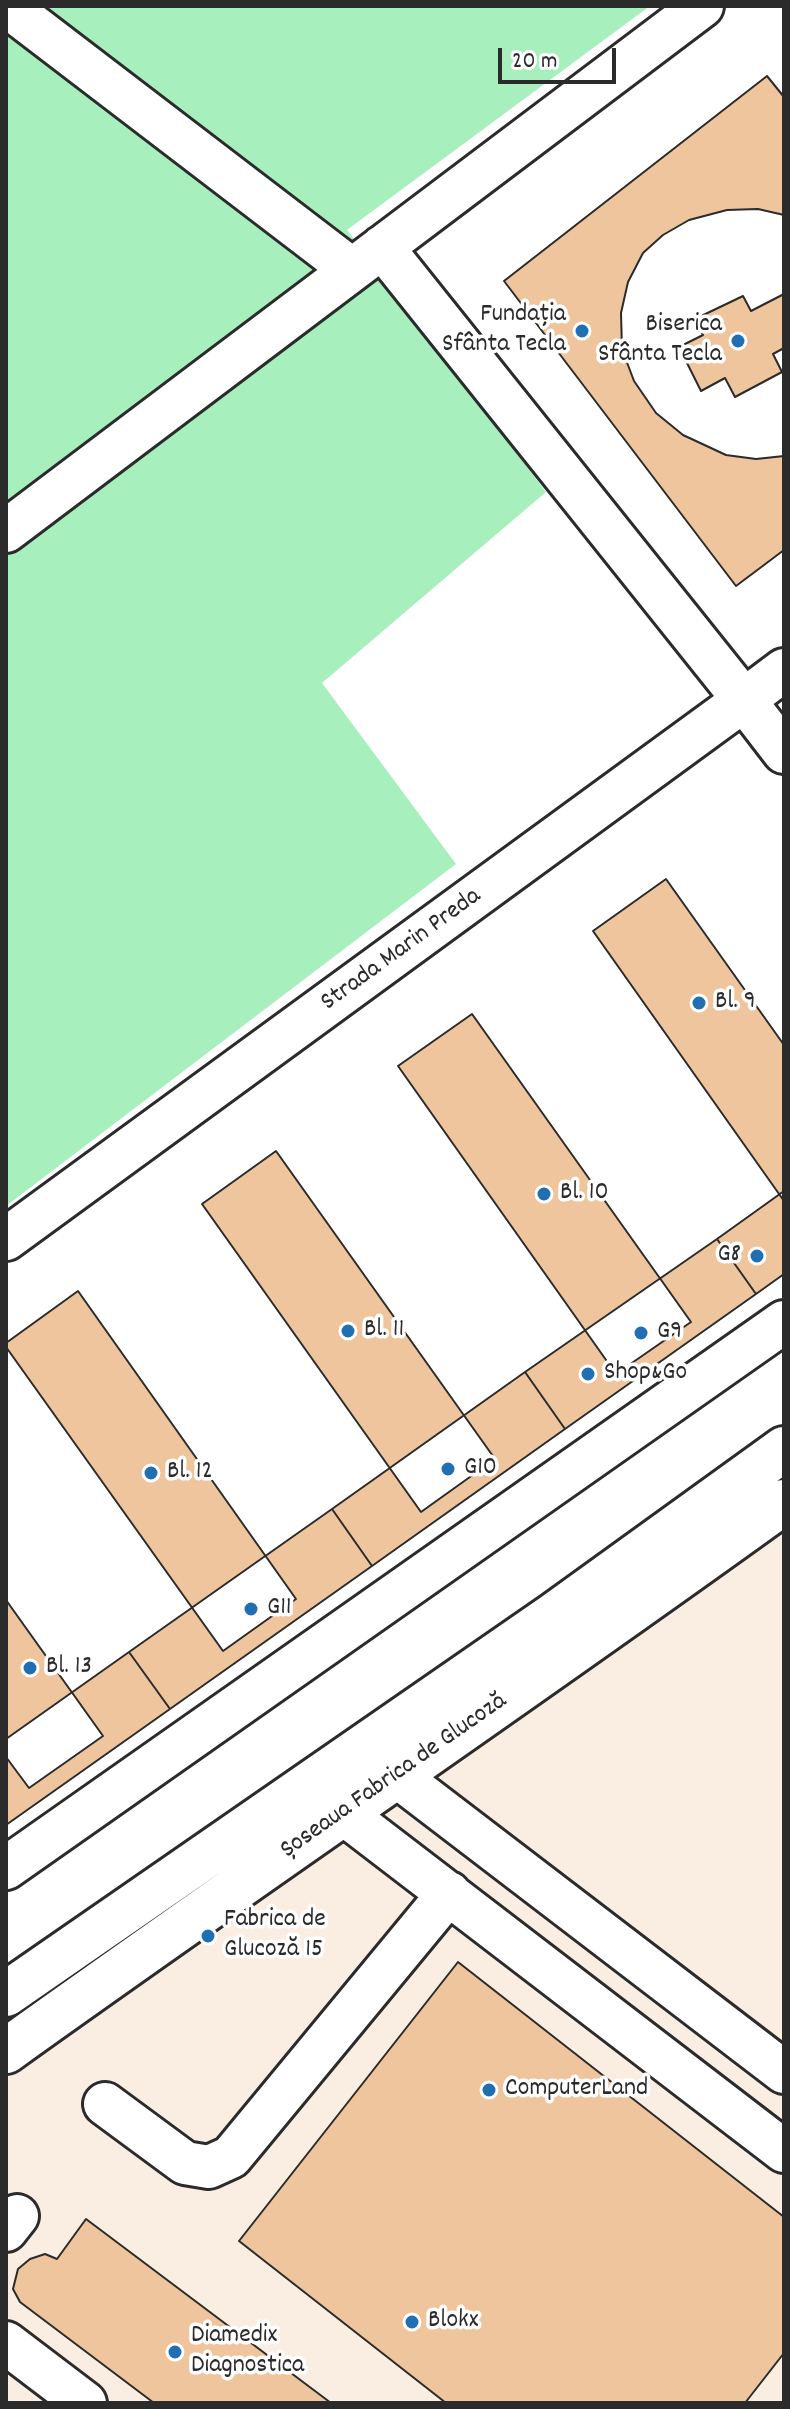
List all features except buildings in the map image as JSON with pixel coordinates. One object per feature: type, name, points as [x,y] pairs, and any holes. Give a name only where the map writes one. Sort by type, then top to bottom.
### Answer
[{"type":"main road","name":"Șoseaua Fabrica de Glucoză","points":[[6,1994],[554,1615],[784,1449]]},
{"type":"main road","name":"Șoseaua Fabrica de Glucoză","points":[[6,2051],[585,1646],[784,1502]]},
{"type":"street","points":[[7,6],[366,258],[744,700],[784,752]]},
{"type":"street","points":[[6,531],[702,6]]},
{"type":"street","name":"Strada Marin Preda","points":[[6,1239],[784,670]]},
{"type":"street","points":[[6,1868],[784,1322]]},
{"type":"street","points":[[397,1776],[784,2072]]},
{"type":"street","points":[[343,1813],[784,2151]]},
{"type":"street","points":[[105,2104],[185,2163],[209,2167],[231,2157],[449,1893]]},
{"type":"street","points":[[6,2343],[85,2403]]},
{"type":"shaded area","points":[[784,1482],[784,2403],[6,2403],[6,2033]]},
{"type":"green space","points":[[6,6],[650,6],[347,230],[546,492],[322,683],[456,864],[6,1206]]},
{"type":"place","name":"Fundația Sfânta Tecla","points":[[582,331]]},
{"type":"place","name":"Biserica Sfânta Tecla","points":[[738,341]]},
{"type":"place","name":"Bl. 9","points":[[699,1003]]},
{"type":"place","name":"Bl. 10","points":[[544,1194]]},
{"type":"place","name":"G8","points":[[757,1256]]},
{"type":"place","name":"Bl. 11","points":[[348,1331]]},
{"type":"place","name":"G9","points":[[641,1333]]},
{"type":"place","name":"Shop&Go","points":[[588,1374]]},
{"type":"place","name":"G10","points":[[448,1469]]},
{"type":"place","name":"Bl. 12","points":[[151,1473]]},
{"type":"place","name":"G11","points":[[251,1609]]},
{"type":"place","name":"Bl. 13","points":[[30,1668]]},
{"type":"place","name":"Fabrica de Glucoză 15","points":[[208,1936]]},
{"type":"place","name":"ComputerLand","points":[[489,2090]]},
{"type":"place","name":"Blokx","points":[[412,2322]]},
{"type":"place","name":"Diamedix Diagnostica","points":[[175,2352]]}]
